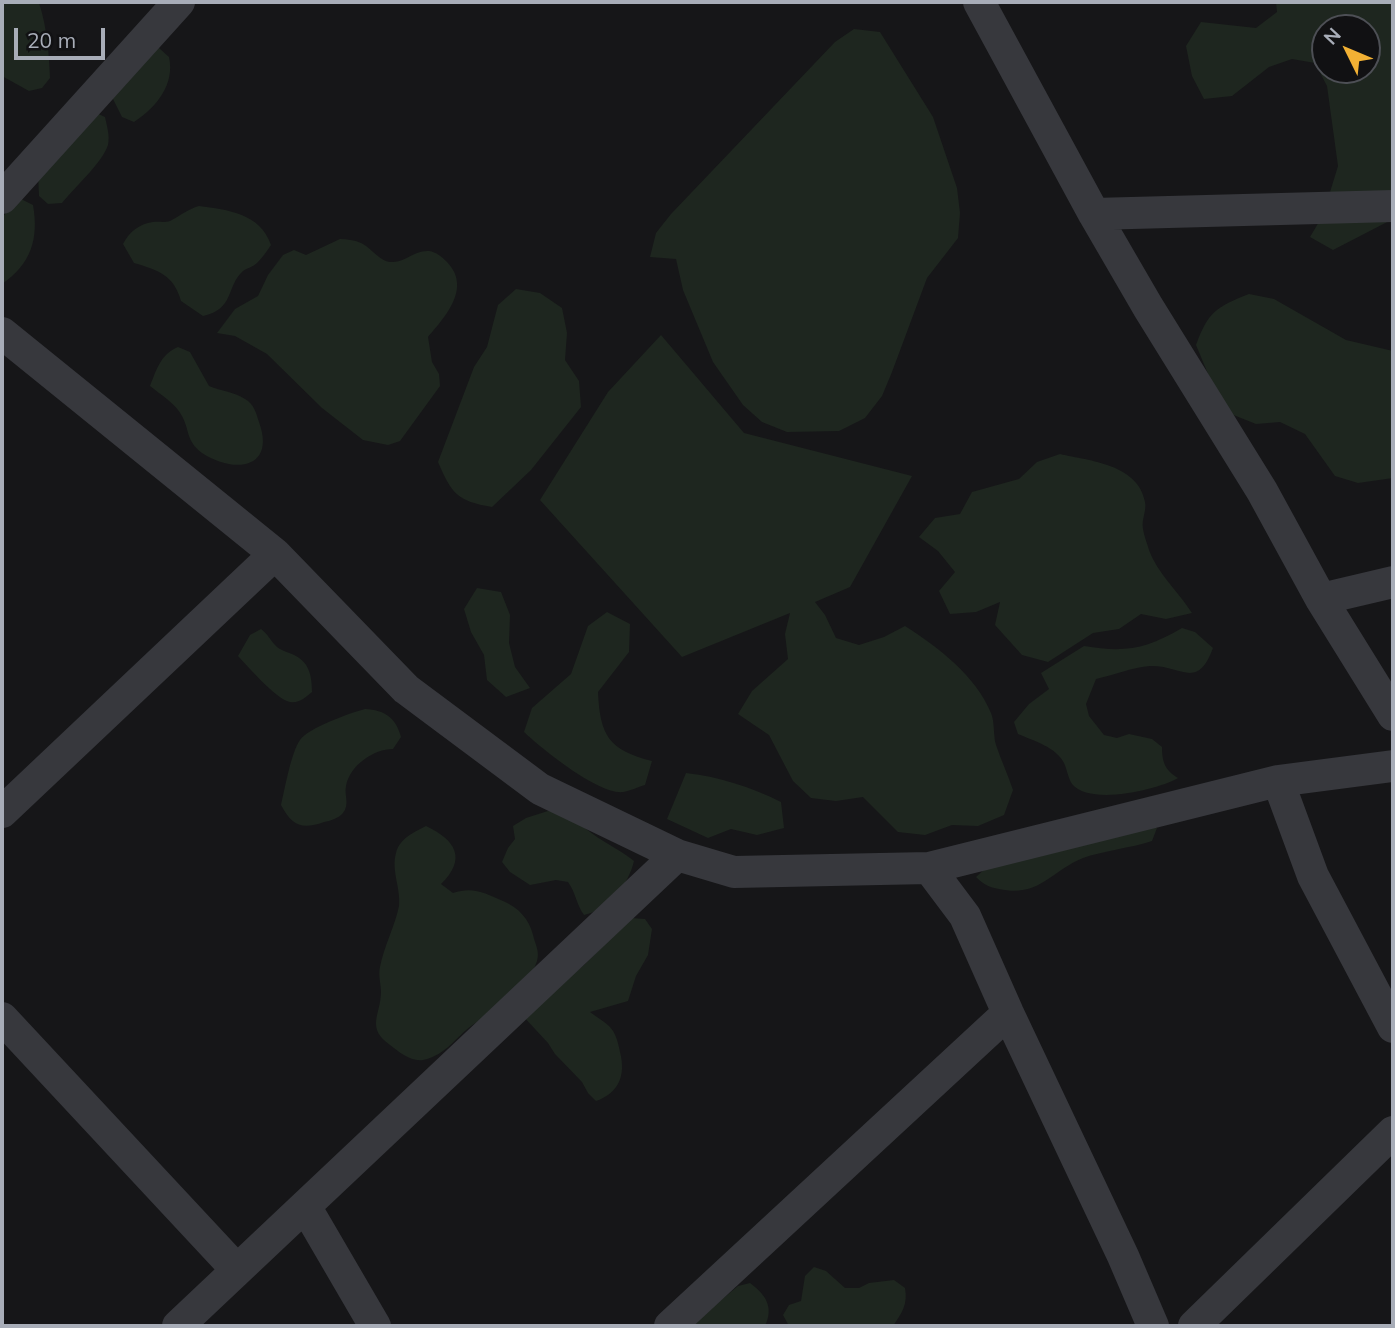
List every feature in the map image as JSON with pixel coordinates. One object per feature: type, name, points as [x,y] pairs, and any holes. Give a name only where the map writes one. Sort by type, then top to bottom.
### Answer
[{"type":"street","points":[[2,198],[179,2]]},
{"type":"street","points":[[979,2],[1094,214],[1262,491],[1321,599],[1393,715]]},
{"type":"street","points":[[1094,214],[1393,206]]},
{"type":"street","points":[[2,333],[275,554],[406,689],[540,789],[677,855],[734,872],[929,868],[1278,781],[1393,766]]},
{"type":"street","points":[[2,812],[275,554]]},
{"type":"street","points":[[1321,599],[1393,582]]},
{"type":"street","points":[[1278,781],[1313,876],[1393,1027]]},
{"type":"street","points":[[178,1326],[677,855]]},
{"type":"street","points":[[929,868],[965,916],[1008,1013],[1124,1256],[1153,1326]]},
{"type":"street","points":[[670,1326],[1008,1013]]},
{"type":"street","points":[[2,1018],[237,1270]]},
{"type":"street","points":[[1194,1326],[1393,1132]]},
{"type":"street","points":[[305,1206],[375,1326]]},
{"type":"shaded area","points":[[2,2],[39,3],[47,40],[50,78],[42,88],[29,91],[2,76]]},
{"type":"shaded area","points":[[1276,2],[1393,2],[1393,219],[1333,250],[1310,237],[1323,215],[1338,166],[1326,84],[1381,84],[1381,14],[1311,14],[1311,62],[1292,59],[1269,67],[1232,96],[1204,99],[1192,76],[1186,46],[1201,22],[1256,28],[1277,12]]},
{"type":"shaded area","points":[[854,29],[880,32],[933,117],[957,188],[960,213],[958,238],[927,278],[882,396],[865,418],[839,431],[787,432],[762,422],[743,405],[713,362],[683,290],[676,259],[650,257],[656,233],[671,214],[835,42]]},
{"type":"shaded area","points":[[146,46],[159,48],[169,57],[169,76],[157,102],[134,122],[122,117],[112,97]]},
{"type":"shaded area","points":[[92,111],[105,117],[109,138],[105,152],[62,203],[48,204],[39,196],[38,172]]},
{"type":"shaded area","points":[[21,199],[33,205],[35,229],[31,250],[20,268],[2,284],[2,217]]},
{"type":"shaded area","points":[[199,206],[242,215],[259,226],[271,245],[254,266],[243,271],[238,277],[225,303],[213,313],[203,316],[181,301],[174,285],[164,275],[134,263],[123,244],[131,232],[139,227],[153,222],[170,221]]},
{"type":"shaded area","points":[[340,239],[361,243],[388,262],[402,260],[424,251],[434,252],[447,262],[457,282],[453,302],[428,337],[440,386],[400,441],[388,445],[363,440],[322,408],[267,354],[235,336],[217,333],[235,309],[258,296],[268,275],[283,255],[294,250],[306,255]]},
{"type":"shaded area","points":[[516,289],[540,293],[562,308],[567,333],[565,360],[579,381],[581,407],[531,470],[492,507],[471,502],[457,494],[447,482],[438,462],[474,367],[487,347],[498,305]]},
{"type":"shaded area","points":[[1249,294],[1274,299],[1346,340],[1393,351],[1393,478],[1358,483],[1335,476],[1305,434],[1280,422],[1256,424],[1231,414],[1216,393],[1196,345],[1209,318],[1215,312]]},
{"type":"shaded area","points":[[661,335],[744,433],[912,476],[850,587],[815,602],[836,638],[859,645],[884,637],[905,626],[943,653],[966,675],[991,713],[996,745],[1013,790],[1004,815],[978,826],[952,825],[925,835],[898,832],[863,797],[836,801],[811,798],[793,781],[769,735],[738,714],[752,691],[788,659],[785,634],[790,613],[682,657],[540,500],[608,392]]},
{"type":"shaded area","points":[[178,347],[190,352],[209,386],[241,397],[253,406],[263,438],[262,450],[257,458],[239,465],[227,464],[202,453],[191,440],[179,411],[150,386],[163,358]]},
{"type":"shaded area","points":[[1060,454],[1111,466],[1133,479],[1141,489],[1145,502],[1143,526],[1149,550],[1163,575],[1192,613],[1166,619],[1141,614],[1119,629],[1093,633],[1048,662],[1022,655],[995,625],[1000,602],[976,612],[950,614],[939,591],[955,572],[938,551],[919,537],[935,518],[960,514],[972,492],[1019,479],[1037,462]]},
{"type":"shaded area","points":[[477,588],[501,592],[510,615],[509,643],[515,667],[530,688],[506,697],[487,680],[484,655],[471,632],[464,609]]},
{"type":"shaded area","points":[[607,612],[630,624],[629,652],[598,692],[601,720],[610,739],[617,746],[637,757],[652,761],[645,785],[623,792],[613,791],[586,779],[524,732],[532,708],[571,674],[588,626]]},
{"type":"shaded area","points":[[1182,628],[1195,632],[1213,648],[1201,669],[1187,673],[1150,666],[1096,679],[1086,704],[1089,716],[1104,735],[1117,738],[1129,734],[1152,739],[1162,747],[1165,765],[1178,778],[1124,794],[1093,794],[1081,791],[1072,784],[1064,763],[1056,753],[1018,734],[1014,722],[1029,704],[1049,689],[1041,673],[1084,646],[1124,649],[1146,645]]},
{"type":"shaded area","points":[[261,629],[278,647],[298,657],[306,665],[312,692],[304,699],[294,702],[282,699],[238,656],[250,635]]},
{"type":"shaded area","points":[[365,709],[389,716],[401,737],[393,749],[371,755],[352,771],[346,786],[345,810],[341,815],[310,826],[294,822],[281,805],[291,762],[300,740],[320,726]]},
{"type":"shaded area","points":[[686,773],[735,783],[781,802],[784,828],[757,835],[731,829],[708,838],[667,819]]},
{"type":"shaded area","points":[[551,810],[574,816],[594,835],[634,861],[616,895],[593,912],[584,915],[568,882],[556,880],[530,885],[510,872],[502,862],[515,839],[513,826],[526,818]]},
{"type":"shaded area","points":[[1145,823],[1157,828],[1152,841],[1083,858],[1035,887],[1013,891],[999,889],[976,877],[999,856]]},
{"type":"shaded area","points":[[426,826],[445,837],[456,858],[449,875],[441,884],[453,893],[479,891],[514,907],[529,924],[538,954],[533,971],[511,997],[439,1054],[419,1060],[405,1056],[383,1039],[378,1033],[376,1021],[381,993],[380,967],[399,906],[396,853],[404,840]]},
{"type":"shaded area","points":[[631,918],[645,919],[652,929],[648,955],[636,976],[628,1001],[590,1012],[613,1032],[622,1060],[619,1082],[604,1098],[596,1101],[522,1015],[584,965]]},
{"type":"shaded area","points":[[814,1267],[826,1271],[845,1288],[859,1288],[869,1283],[894,1280],[905,1288],[906,1299],[902,1312],[893,1326],[789,1326],[783,1315],[789,1305],[801,1301],[805,1276]]},
{"type":"shaded area","points":[[750,1283],[767,1302],[769,1313],[765,1326],[690,1326],[738,1286]]}]
